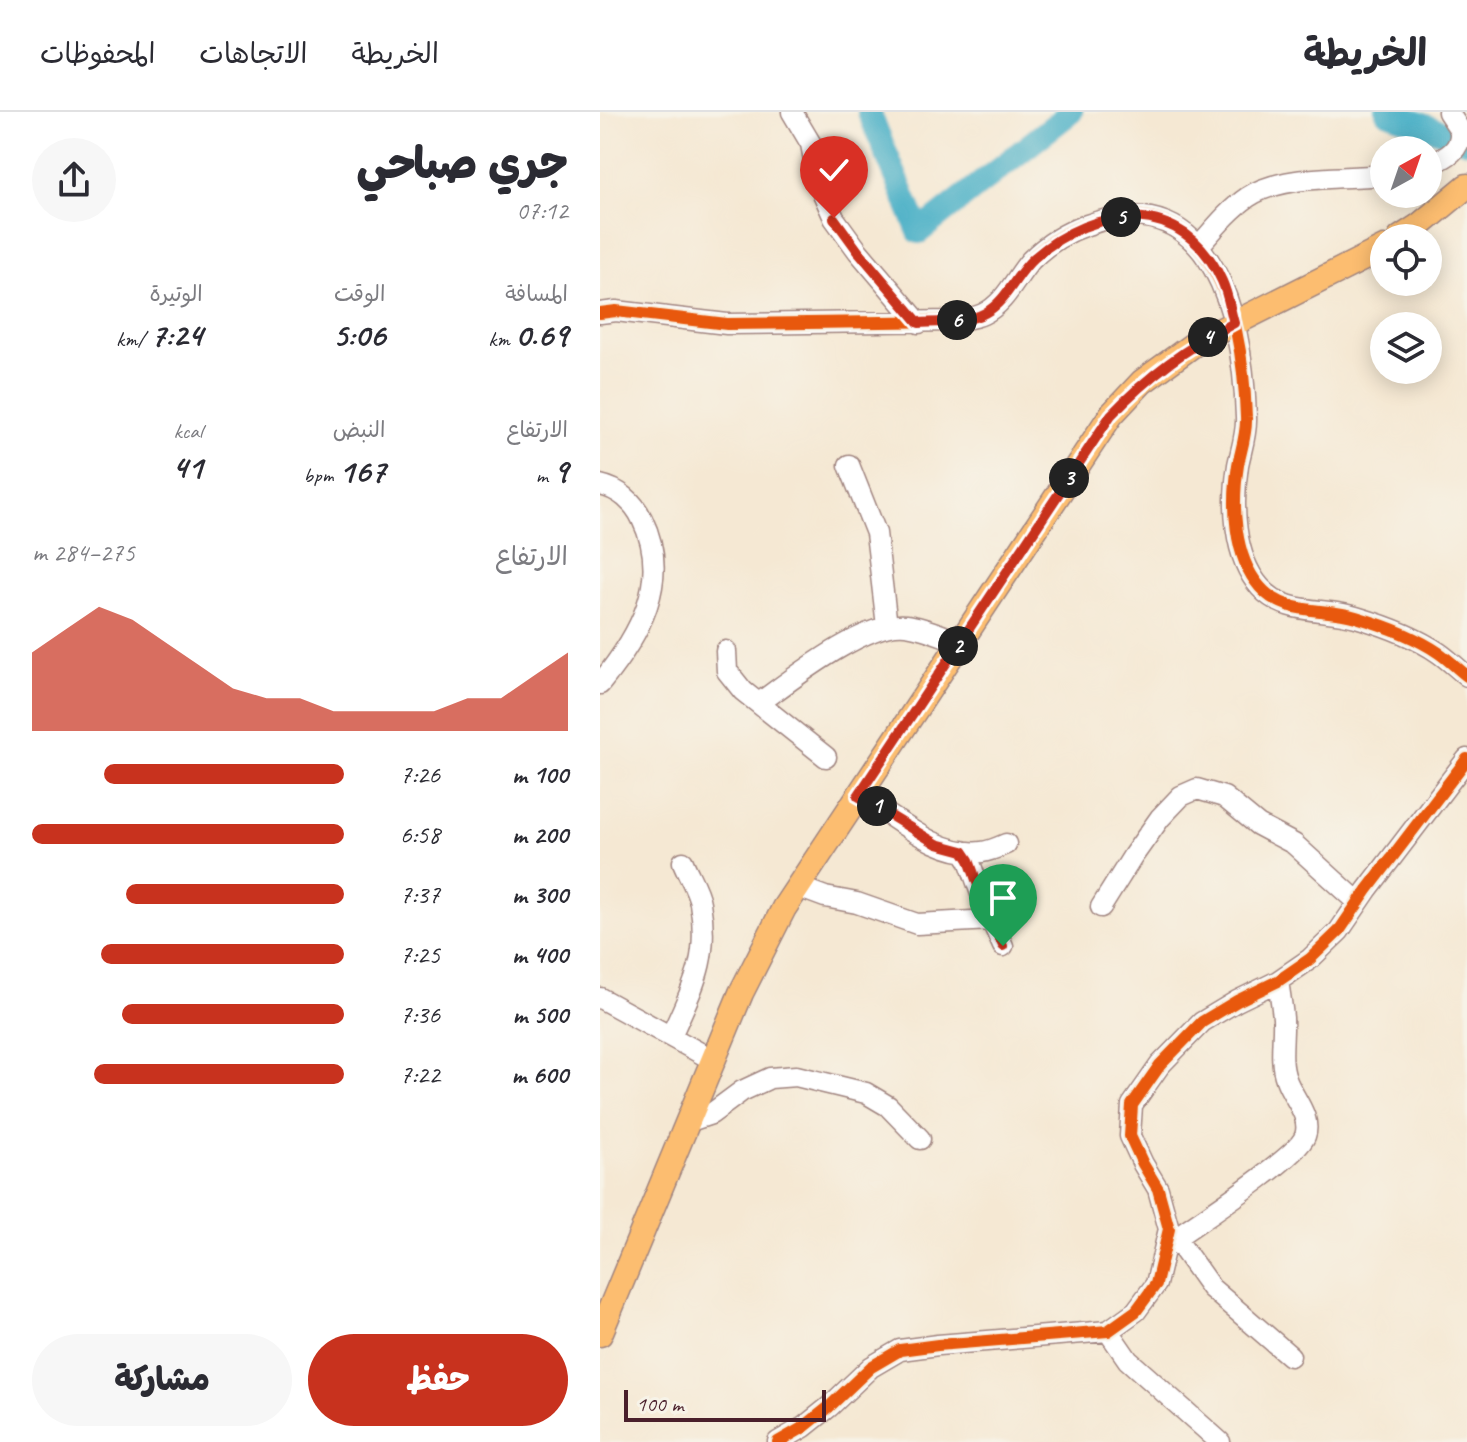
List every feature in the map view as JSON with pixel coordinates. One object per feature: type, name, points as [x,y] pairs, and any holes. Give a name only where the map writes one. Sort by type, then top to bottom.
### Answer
[{"type":"main road","points":[[1421,224],[1467,186]]},
{"type":"main road","points":[[600,1334],[741,993],[784,908],[1111,415],[1142,382],[1197,342],[1370,255]]},
{"type":"street","points":[[792,112],[811,144],[818,182],[834,218],[919,323]]},
{"type":"street","points":[[1442,159],[1458,146],[1460,130],[1448,112]]},
{"type":"street","points":[[1199,246],[1250,195],[1274,185],[1370,176]]},
{"type":"street","points":[[600,313],[616,311],[727,324],[954,321],[983,314],[1003,299],[1031,260],[1064,234],[1115,217],[1142,217],[1171,224],[1199,246],[1222,281],[1243,362],[1247,422],[1238,468],[1235,514],[1242,550],[1251,574],[1262,589],[1284,605],[1354,616],[1438,652],[1467,676]]},
{"type":"street","points":[[849,465],[876,533],[887,626]]},
{"type":"street","points":[[600,485],[611,487],[625,496],[639,512],[651,537],[655,555],[654,577],[639,628],[600,684]]},
{"type":"street","points":[[759,703],[813,663],[887,626],[906,625],[960,642]]},
{"type":"street","points":[[726,651],[727,671],[743,691],[826,757]]},
{"type":"street","points":[[1290,1356],[1211,1288],[1172,1234],[1158,1189],[1130,1136],[1132,1105],[1160,1065],[1202,1022],[1278,981],[1310,959],[1339,931],[1467,759]]},
{"type":"street","points":[[1101,907],[1160,818],[1181,796],[1197,789],[1224,797],[1258,825],[1294,844],[1358,902]]},
{"type":"street","points":[[858,796],[937,844],[963,851],[983,852],[1006,844]]},
{"type":"street","points":[[963,851],[1003,946]]},
{"type":"street","points":[[671,1036],[700,971],[703,952],[700,901],[683,862]]},
{"type":"street","points":[[798,887],[917,924],[991,920]]},
{"type":"street","points":[[778,1442],[829,1407],[871,1367],[900,1350],[1108,1331],[1136,1311],[1156,1284],[1172,1234],[1260,1178],[1298,1147],[1305,1137],[1307,1125],[1298,1099],[1286,1079],[1278,981]]},
{"type":"street","points":[[600,998],[713,1060]]},
{"type":"street","points":[[687,1122],[711,1114],[742,1091],[770,1078],[796,1076],[866,1093],[888,1106],[920,1139]]},
{"type":"street","points":[[1108,1331],[1128,1360],[1220,1442]]},
{"type":"waterway","points":[[869,112],[919,232],[1071,112]]},
{"type":"waterway","points":[[1387,112],[1467,141]]},
{"type":"cycle path","points":[[600,313],[616,311],[727,324],[954,321],[991,309],[1004,297],[1031,260],[1072,231],[1131,216],[1166,223],[1193,241],[1214,269],[1228,303],[1238,341],[1246,423],[1236,480],[1235,513],[1240,545],[1251,574],[1260,587],[1281,603],[1356,617],[1399,632],[1439,653],[1467,676]]},
{"type":"cycle path","points":[[778,1442],[829,1407],[871,1367],[900,1350],[1108,1331],[1136,1311],[1156,1284],[1169,1229],[1158,1189],[1130,1136],[1132,1105],[1160,1065],[1202,1022],[1278,981],[1310,959],[1339,931],[1467,759]]},
{"type":"route","points":[[834,218],[919,323],[954,321],[983,314],[1003,299],[1031,260],[1064,234],[1115,217],[1142,217],[1171,224],[1199,246],[1222,281],[1234,323],[1197,342],[1142,382],[1111,415],[858,796],[937,844],[963,851],[1003,946]]}]
